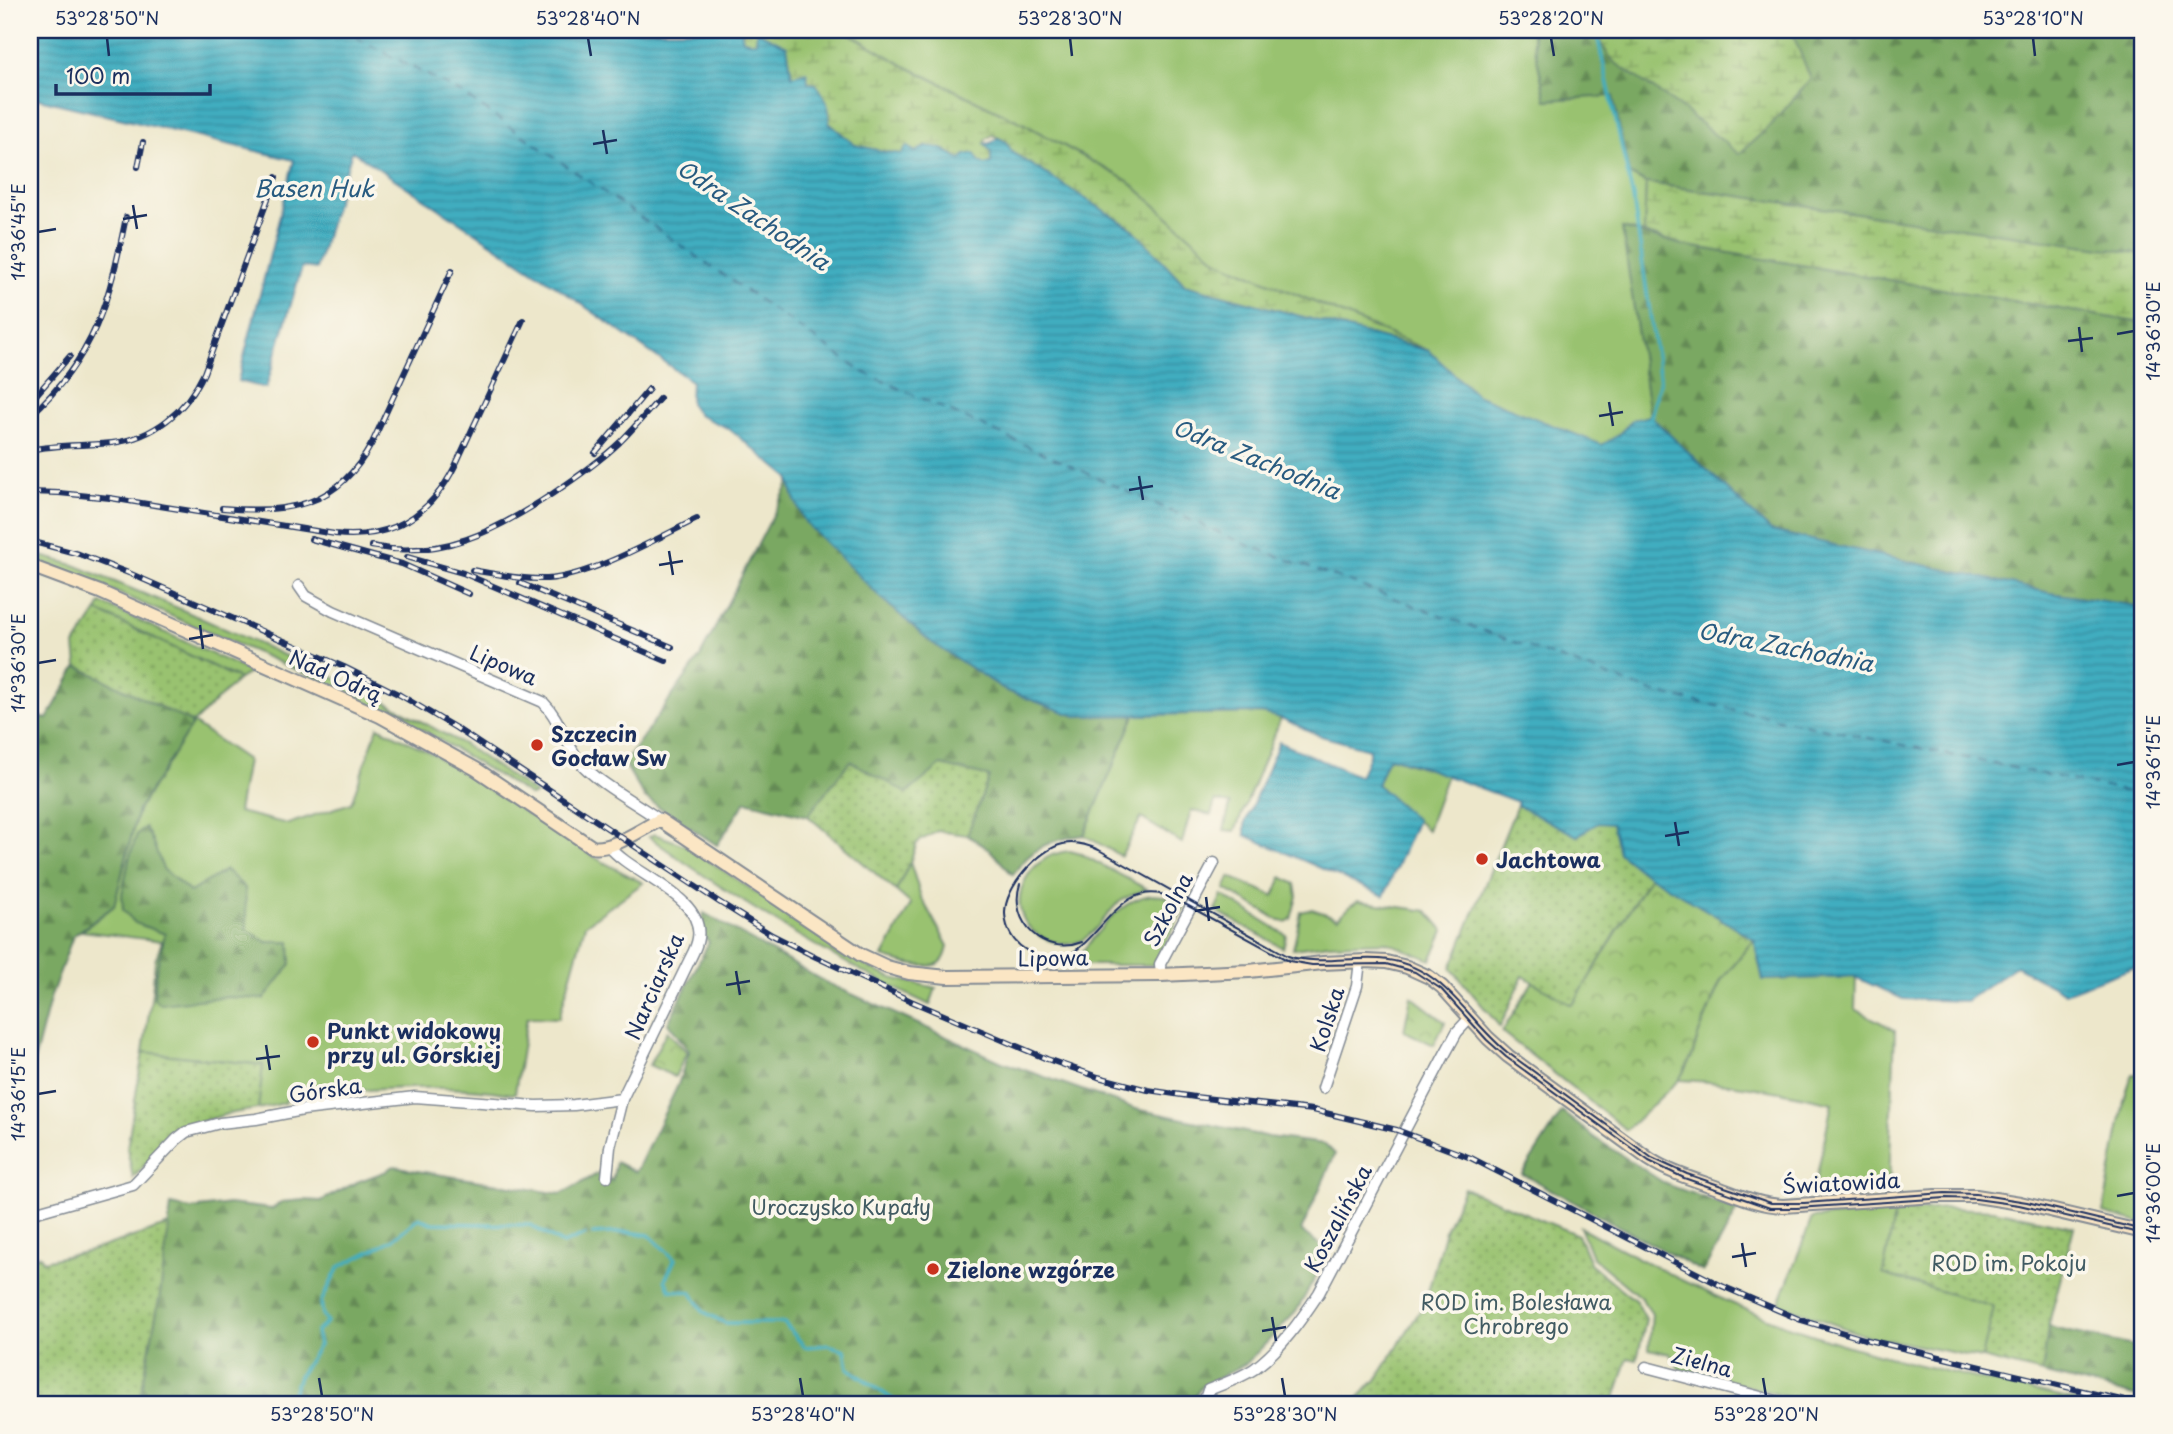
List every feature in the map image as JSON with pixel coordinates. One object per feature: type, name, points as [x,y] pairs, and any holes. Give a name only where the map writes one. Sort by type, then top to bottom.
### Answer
[{"type":"street","name":"Nad Odrą","points":[[30,566],[100,592],[371,711],[467,763],[589,845],[599,848],[609,846]]},
{"type":"street","name":"Lipowa","points":[[299,586],[306,596],[333,611],[542,702],[550,709],[580,762],[598,777],[857,952],[892,969],[916,975],[947,977],[1161,975],[1249,971],[1329,962],[1394,963],[1425,975],[1442,987],[1470,1018]]},
{"type":"street","points":[[609,846],[660,820]]},
{"type":"street","name":"Narciarska","points":[[607,1177],[610,1147],[622,1099],[698,938],[698,929],[683,901],[624,861],[609,846]]},
{"type":"street","name":"Szkolna","points":[[1161,975],[1160,964],[1214,863]]},
{"type":"street","name":"Kolska","points":[[1323,1088],[1357,986],[1360,961]]},
{"type":"street","name":"Światowida","points":[[1470,1018],[1508,1056],[1653,1161],[1761,1203],[1792,1206],[1936,1196],[1976,1196],[2143,1232]]},
{"type":"street","name":"Koszalińska","points":[[1207,1404],[1208,1390],[1252,1370],[1268,1357],[1319,1293],[1451,1043],[1470,1018]]},
{"type":"street","name":"Górska","points":[[30,1214],[125,1188],[139,1180],[186,1132],[220,1123],[415,1097],[536,1106],[622,1099]]},
{"type":"street","name":"Zielna","points":[[1646,1367],[1787,1404]]},
{"type":"green space","points":[[741,30],[843,30],[905,66],[1022,123],[1128,181],[1218,261],[1429,351],[1185,285],[1133,229],[1013,153],[1005,141],[993,135],[986,139],[985,143],[991,152],[991,163],[985,165],[961,160],[945,150],[926,146],[915,153],[901,154],[855,145],[829,123],[808,83],[792,76],[757,32],[756,42],[743,40]]},
{"type":"green space","points":[[843,30],[1531,30],[1546,100],[1613,95],[1629,174],[1646,183],[1644,233],[1623,228],[1650,416],[1633,420],[1617,436],[1602,445],[1476,395],[1429,351],[1218,261],[1128,181],[1022,123],[905,66]]},
{"type":"green space","points":[[1531,30],[2143,30],[2143,254],[1646,183],[1629,174],[1613,96],[1546,100]]},
{"type":"green space","points":[[1591,30],[1791,30],[1811,79],[1771,125],[1739,154],[1680,107],[1614,62]]},
{"type":"green space","points":[[1646,183],[2143,254],[2143,323],[1683,245],[1644,233]]},
{"type":"green space","points":[[1622,228],[1683,245],[2143,323],[2143,607],[2050,593],[1771,531],[1650,416]]},
{"type":"green space","points":[[789,478],[794,498],[880,597],[931,642],[1007,691],[1076,716],[1135,715],[1084,835],[1043,846],[1027,858],[1013,875],[990,850],[967,835],[989,777],[941,765],[907,794],[850,761],[808,816],[746,801],[717,845],[645,798],[624,763],[700,657],[789,484]]},
{"type":"green space","points":[[30,553],[74,565],[178,608],[373,695],[463,744],[536,794],[531,796],[423,730],[320,680],[62,569],[30,559]]},
{"type":"green space","points":[[101,603],[251,672],[239,679],[97,611]]},
{"type":"green space","points":[[97,611],[239,679],[193,723],[77,666],[75,645]]},
{"type":"green space","points":[[77,666],[193,723],[138,810],[114,906],[73,936],[51,996],[30,1077],[30,714],[47,719]]},
{"type":"green space","points":[[1261,713],[1281,718],[1235,831],[1224,830],[1230,804],[1215,801],[1211,815],[1191,810],[1182,843],[1141,818],[1121,856],[1084,835],[1135,715]]},
{"type":"green space","points":[[193,723],[247,760],[238,812],[288,824],[351,803],[378,727],[432,753],[601,861],[643,883],[585,925],[559,1018],[527,1017],[515,1093],[457,1088],[370,1090],[286,1099],[285,1103],[258,1109],[263,1065],[143,1052],[155,961],[162,941],[82,931],[114,906],[138,810]]},
{"type":"green space","points":[[1390,757],[1447,775],[1427,830],[1377,785]]},
{"type":"green space","points":[[850,761],[907,793],[941,765],[989,777],[967,835],[937,831],[917,843],[896,891],[808,816]]},
{"type":"green space","points":[[1517,805],[1535,813],[1613,824],[1619,853],[1650,876],[1574,1003],[1570,1004],[1523,976],[1500,1027],[1451,968]]},
{"type":"green space","points":[[145,827],[163,869],[190,892],[226,870],[245,888],[247,930],[267,942],[290,942],[291,964],[264,999],[225,997],[161,1004],[154,999],[156,971],[165,934],[135,923],[123,910],[122,894],[137,834]]},
{"type":"green space","points":[[654,834],[685,845],[871,969],[892,978],[936,988],[930,1005],[821,949],[750,906],[649,837]]},
{"type":"green space","points":[[1070,851],[1081,854],[1147,889],[1118,903],[1084,939],[1064,944],[1048,940],[1032,931],[1023,918],[1020,904],[1021,889],[1028,875],[1039,863],[1053,855]]},
{"type":"green space","points":[[910,862],[921,897],[948,946],[944,959],[936,965],[913,965],[883,957],[911,904],[896,891]]},
{"type":"green space","points":[[1650,876],[1754,939],[1721,980],[1692,1056],[1679,1080],[1626,1130],[1502,1032],[1533,981],[1570,1004],[1574,1003]]},
{"type":"green space","points":[[1230,877],[1274,896],[1282,877],[1295,884],[1297,896],[1291,919],[1280,921],[1225,889]]},
{"type":"green space","points":[[1151,895],[1163,896],[1185,906],[1154,965],[1078,965],[1079,955],[1110,918],[1129,903]]},
{"type":"green space","points":[[1222,895],[1286,935],[1283,948],[1215,910]]},
{"type":"green space","points":[[1358,901],[1427,911],[1444,931],[1431,960],[1386,942],[1329,944],[1293,949],[1301,912],[1312,909],[1338,918]]},
{"type":"green space","name":"Uroczysko Kupały","points":[[704,913],[825,982],[1002,1062],[1136,1109],[1269,1137],[1325,1144],[1335,1154],[1301,1231],[1330,1252],[1296,1312],[1247,1363],[1201,1387],[1191,1404],[139,1404],[160,1294],[171,1205],[191,1209],[229,1204],[272,1209],[281,1202],[321,1201],[395,1166],[561,1194],[601,1172],[612,1181],[616,1162],[636,1172],[678,1085],[689,1051],[668,1023],[709,942],[698,929]]},
{"type":"green space","points":[[1754,939],[1763,980],[1856,977],[1855,1009],[1895,1030],[1889,1187],[1814,1190],[1832,1103],[1756,1088],[1679,1080],[1692,1056],[1721,980]]},
{"type":"green space","points":[[1411,996],[1445,1022],[1434,1045],[1404,1031]]},
{"type":"green space","points":[[667,1031],[687,1052],[675,1077],[649,1065]]},
{"type":"green space","points":[[143,1052],[263,1065],[258,1109],[227,1114],[181,1128],[133,1178],[127,1148]]},
{"type":"green space","points":[[2132,1074],[2143,1075],[2143,1224],[2103,1213],[2124,1101]]},
{"type":"green space","points":[[1562,1112],[1595,1138],[1666,1184],[1738,1210],[1703,1272],[1522,1174]]},
{"type":"green space","name":"ROD im. Bolesława Chrobrego","points":[[1464,1188],[1578,1235],[1591,1265],[1636,1301],[1646,1319],[1637,1360],[1628,1358],[1613,1404],[1352,1404],[1376,1380],[1425,1303],[1445,1230]]},
{"type":"green space","name":"ROD im. Pokoju","points":[[1947,1208],[1994,1210],[2074,1227],[2048,1327],[2042,1373],[1982,1358],[1994,1307],[1883,1274],[1895,1212]]},
{"type":"green space","points":[[1895,1212],[1883,1274],[1995,1307],[1982,1358],[1863,1335],[1779,1304],[1812,1218]]},
{"type":"green space","points":[[169,1225],[160,1294],[139,1404],[30,1404],[30,1257],[40,1255],[43,1261],[90,1251]]},
{"type":"green space","points":[[1580,1227],[1716,1297],[1802,1331],[1909,1363],[2091,1404],[1801,1404],[1770,1392],[1679,1369],[1670,1354],[1649,1349],[1652,1314],[1641,1298],[1592,1257]]},
{"type":"green space","points":[[2048,1327],[2143,1348],[2143,1398],[2042,1373]]},
{"type":"water","points":[[30,30],[741,30],[743,40],[756,42],[757,31],[787,46],[792,76],[807,72],[808,83],[816,84],[827,102],[829,123],[855,145],[901,154],[907,146],[915,152],[934,147],[961,160],[965,155],[974,153],[985,165],[991,163],[991,152],[985,144],[998,138],[1005,141],[1013,153],[1133,229],[1185,285],[1429,351],[1476,395],[1602,445],[1617,436],[1633,420],[1650,416],[1771,531],[2050,593],[2143,607],[2143,964],[2065,993],[2016,966],[1966,1001],[1903,999],[1855,977],[1763,980],[1754,939],[1640,870],[1619,853],[1612,824],[1598,823],[1577,836],[1517,805],[1518,802],[1390,757],[1377,785],[1417,820],[1384,896],[1245,835],[1245,823],[1279,742],[1360,777],[1369,756],[1369,749],[1321,736],[1281,718],[1261,713],[1076,716],[1007,691],[931,642],[880,597],[805,522],[794,498],[789,478],[728,428],[698,415],[690,403],[691,381],[553,284],[352,151],[316,269],[302,267],[266,388],[238,381],[294,160],[30,97]]},
{"type":"waterway","points":[[1596,30],[1633,198],[1660,381],[1650,420]]},
{"type":"waterway","points":[[289,1404],[299,1376],[319,1345],[316,1332],[327,1322],[323,1316],[321,1302],[339,1267],[392,1240],[418,1218],[432,1223],[530,1225],[563,1244],[585,1235]]},
{"type":"waterway","points":[[593,1234],[628,1232],[649,1235],[675,1259],[665,1280],[670,1290],[691,1292],[704,1312],[725,1323],[784,1323],[805,1347],[828,1345],[845,1350],[848,1368],[899,1404]]},
{"type":"ferry route","points":[[342,30],[463,94],[863,372],[1242,543],[1655,693],[2143,795]]},
{"type":"tram line","points":[[2143,1230],[2027,1202],[1976,1194],[1945,1193],[1771,1203],[1687,1174],[1652,1158],[1507,1052],[1450,994],[1420,970],[1379,959],[1322,960],[1288,956],[1086,845],[1063,844],[1044,853],[1025,871],[1006,904],[1006,920],[1014,939],[1021,947],[1043,958],[1058,958],[1072,953],[1118,908],[1135,896],[1151,893],[1172,897],[1289,961],[1312,965],[1386,964],[1415,972],[1441,989],[1506,1057],[1649,1161],[1684,1178],[1770,1208],[1946,1198],[1976,1199],[2019,1205],[2143,1234]]},
{"type":"tram line","points":[[1020,884],[1019,911],[1032,933],[1055,945],[1082,942]]},
{"type":"railway","points":[[138,167],[143,142]]},
{"type":"railway","points":[[30,450],[127,440],[155,429],[178,411],[197,387],[204,373],[276,177]]},
{"type":"railway","points":[[30,416],[52,394],[85,349],[106,301],[126,217]]},
{"type":"railway","points":[[222,508],[246,510],[290,507],[309,502],[344,481],[372,443],[452,270]]},
{"type":"railway","points":[[30,492],[110,498],[335,534],[374,533],[391,528],[421,511],[445,484],[523,320]]},
{"type":"railway","points":[[30,402],[70,356]]},
{"type":"railway","points":[[595,453],[649,389]]},
{"type":"railway","points":[[371,546],[421,549],[444,545],[466,539],[510,520],[587,470],[625,437],[660,398]]},
{"type":"railway","points":[[472,570],[528,579],[565,576],[603,564],[697,519]]},
{"type":"railway","points":[[311,539],[402,564],[469,594]]},
{"type":"railway","points":[[30,541],[79,554],[131,574],[344,667],[400,695],[456,728],[772,935],[911,1001],[1047,1059],[1098,1077],[1148,1090],[1313,1110],[1397,1130],[1471,1158],[1722,1286],[1801,1320],[1864,1339],[2138,1404]]},
{"type":"railway","points":[[407,557],[463,573],[666,661]]},
{"type":"railway","points":[[520,583],[672,647]]},
{"type":"place","name":"Szczecin Gocław Sw","points":[[537,745]]},
{"type":"place","name":"Jachtowa","points":[[1482,859]]},
{"type":"place","name":"Punkt widokowy przy ul. Górskiej","points":[[313,1042]]},
{"type":"place","name":"Zielone wzgórze","points":[[933,1269]]},
{"type":"water label","name":"Basen Huk","points":[[314,187]]},
{"type":"water label","name":"Odra Zachodnia","points":[[754,214]]},
{"type":"water label","name":"Odra Zachodnia","points":[[1257,458]]},
{"type":"water label","name":"Odra Zachodnia","points":[[1786,646]]}]
